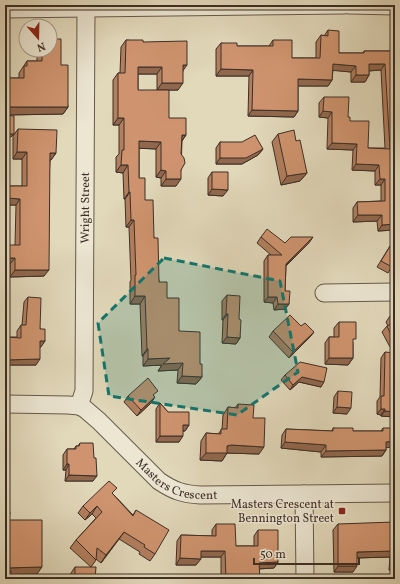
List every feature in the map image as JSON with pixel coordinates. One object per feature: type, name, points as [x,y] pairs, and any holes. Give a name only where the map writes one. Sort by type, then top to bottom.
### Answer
[{"type":"street","points":[[5,8],[86,9],[344,5]]},
{"type":"street","points":[[349,5],[395,6]]},
{"type":"street","name":"Wright Street","points":[[79,406],[84,391],[86,9]]},
{"type":"street","points":[[324,293],[395,292]]},
{"type":"street","points":[[5,404],[79,406]]},
{"type":"street","name":"Masters Crescent","points":[[79,406],[92,414],[159,480],[170,488],[184,494],[395,493]]},
{"type":"street","points":[[304,494],[305,579]]},
{"type":"highlighted area","points":[[164,258],[280,281],[298,372],[237,415],[109,396],[98,323]]},
{"type":"building","points":[[328,30],[339,31],[339,53],[395,51],[395,224],[382,225],[382,215],[358,215],[357,202],[385,201],[385,179],[380,179],[379,165],[356,164],[357,144],[332,143],[332,112],[323,111],[324,97],[349,97],[348,117],[350,117],[350,121],[369,121],[368,148],[390,149],[385,64],[369,64],[369,75],[356,75],[356,66],[333,64],[332,80],[298,79],[298,111],[252,110],[253,70],[221,69],[221,43],[237,43],[237,46],[273,46],[273,40],[292,40],[292,58],[320,58],[321,35],[328,36]]},
{"type":"building","points":[[58,39],[61,39],[61,65],[68,65],[68,107],[9,107],[9,78],[24,78],[24,66],[27,66],[27,61],[42,61],[42,58],[58,58]]},
{"type":"building","points":[[126,40],[143,40],[143,42],[187,41],[187,65],[183,65],[183,83],[162,83],[162,67],[138,67],[138,90],[169,90],[169,118],[186,118],[186,135],[182,135],[181,154],[185,163],[181,170],[181,179],[166,179],[166,171],[161,170],[161,142],[139,141],[139,178],[145,178],[145,200],[153,200],[154,238],[158,238],[159,282],[167,282],[167,298],[179,298],[179,331],[200,332],[200,364],[202,364],[202,377],[182,376],[183,363],[163,364],[170,358],[148,359],[145,296],[135,296],[136,275],[134,220],[131,220],[128,165],[121,165],[122,150],[124,150],[124,118],[118,118],[118,73],[125,73]]},
{"type":"building","points":[[5,115],[14,116],[14,134],[5,134]]},
{"type":"building","points":[[18,129],[57,130],[56,153],[50,153],[49,270],[15,270],[15,258],[5,258],[5,245],[20,245],[20,199],[7,198],[8,186],[27,186],[27,152],[17,152]]},
{"type":"building","points":[[294,130],[296,141],[300,140],[307,173],[287,176],[278,134]]},
{"type":"building","points":[[255,135],[263,149],[246,158],[220,158],[220,142],[242,142]]},
{"type":"building","points":[[212,172],[228,172],[228,190],[212,189]]},
{"type":"building","points":[[267,229],[285,243],[291,237],[313,237],[286,264],[285,291],[290,291],[289,304],[278,304],[277,297],[268,297],[268,255],[282,255],[261,237]]},
{"type":"building","points":[[395,238],[395,262],[392,267],[381,261]]},
{"type":"building","points":[[227,295],[240,296],[240,338],[227,337]]},
{"type":"building","points":[[28,297],[41,298],[40,329],[45,329],[45,341],[40,341],[40,359],[5,360],[5,337],[21,338],[21,325],[26,325]]},
{"type":"building","points":[[395,314],[394,341],[387,326],[394,323],[390,316]]},
{"type":"building","points":[[290,315],[301,326],[305,323],[314,332],[293,352],[273,331]]},
{"type":"building","points":[[339,322],[356,322],[356,339],[353,339],[353,358],[329,358],[329,337],[339,337]]},
{"type":"building","points":[[385,352],[395,353],[395,412],[381,409],[381,396],[384,396]]},
{"type":"building","points":[[300,362],[327,368],[324,382],[302,377],[293,385],[285,375]]},
{"type":"building","points":[[148,378],[158,391],[153,395],[155,397],[141,410],[128,396]]},
{"type":"building","points":[[338,391],[352,392],[351,408],[337,407]]},
{"type":"building","points":[[160,403],[168,412],[189,412],[189,425],[183,425],[183,436],[160,436]]},
{"type":"building","points":[[238,404],[254,405],[253,418],[265,418],[264,447],[231,445],[227,446],[227,453],[206,453],[206,433],[221,434],[221,429],[227,429],[228,407],[238,408]]},
{"type":"building","points":[[333,428],[353,428],[353,431],[383,431],[383,428],[395,428],[395,441],[386,442],[386,450],[326,451],[326,445],[285,442],[286,429],[333,431]]},
{"type":"building","points":[[80,443],[93,443],[97,476],[69,475],[67,449],[76,449],[76,446],[79,446]]},
{"type":"building","points":[[109,481],[117,488],[112,493],[133,516],[136,510],[169,530],[155,554],[144,547],[145,545],[124,532],[106,555],[97,548],[96,560],[76,540],[102,512],[97,506],[90,513],[83,506]]},
{"type":"building","points":[[5,511],[10,512],[9,520],[42,520],[42,567],[5,568]]},
{"type":"building","points":[[394,522],[394,551],[357,552],[357,566],[338,566],[338,524]]},
{"type":"building","points":[[216,524],[235,524],[236,546],[258,546],[258,530],[278,530],[278,562],[259,563],[260,579],[226,579],[225,551],[201,551],[201,559],[180,558],[181,535],[216,536]]},
{"type":"building","points":[[393,551],[395,551],[395,565],[393,564]]},
{"type":"building","points":[[75,567],[96,567],[95,579],[75,579]]},
{"type":"building","points":[[5,571],[11,571],[11,579],[5,579]]},
{"type":"place","name":"Masters Crescent at Bennington Street","points":[[342,511]]}]
